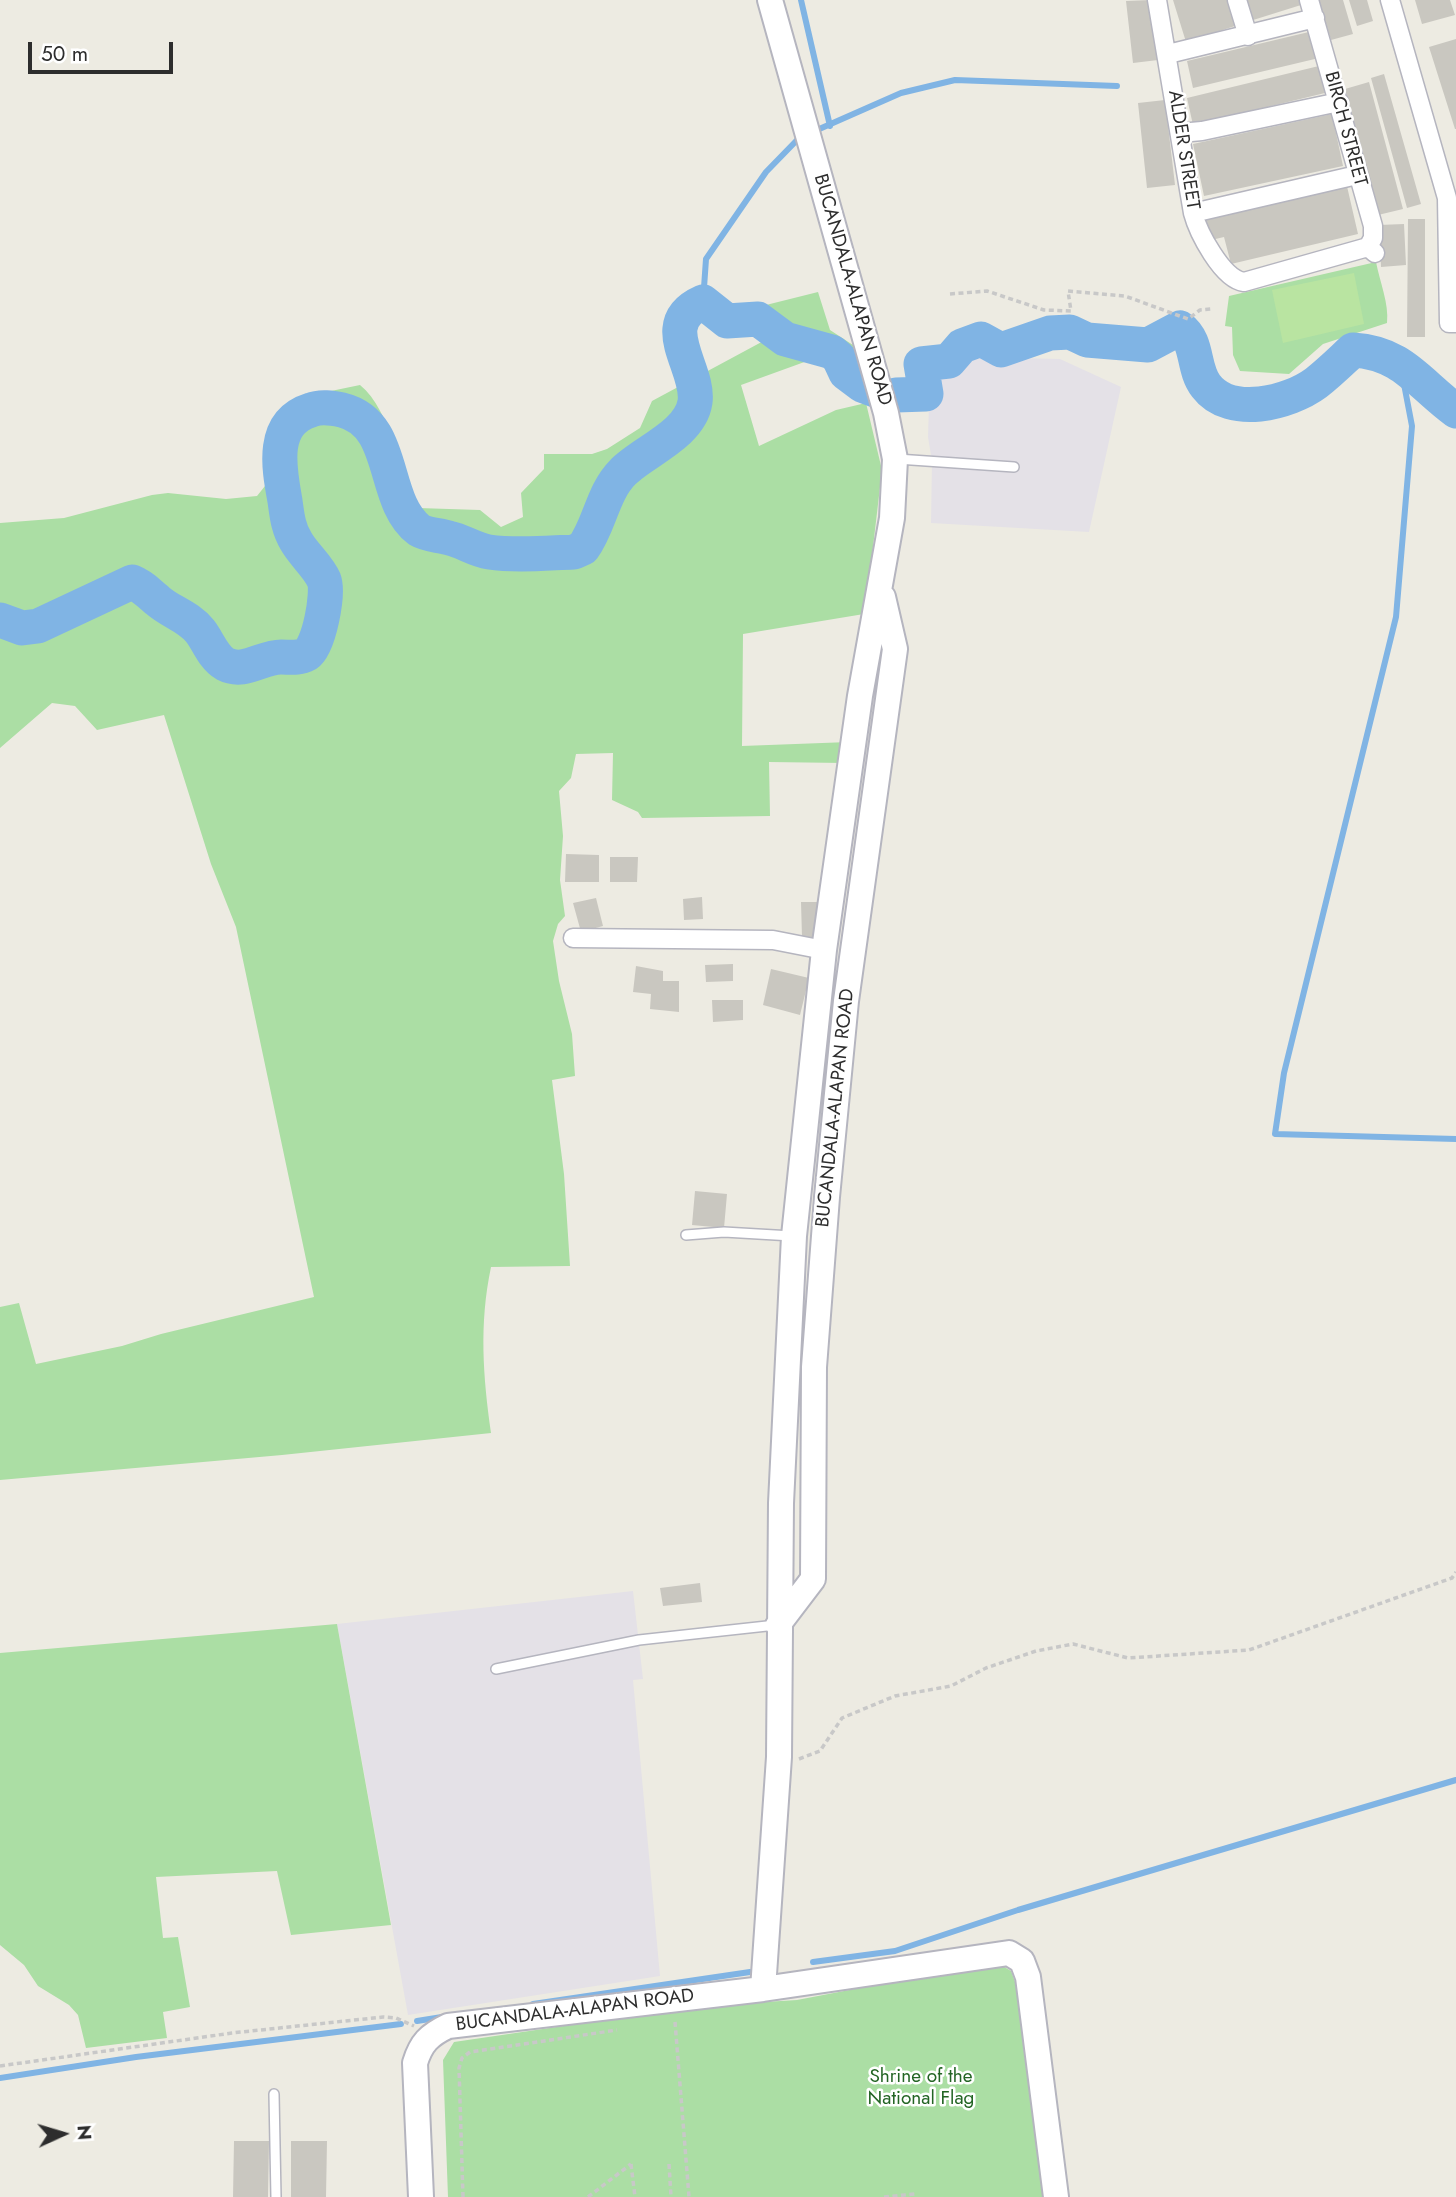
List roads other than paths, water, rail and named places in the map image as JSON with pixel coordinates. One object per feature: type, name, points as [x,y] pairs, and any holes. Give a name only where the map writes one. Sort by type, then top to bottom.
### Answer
[{"type":"main road","name":"BUCANDALA-ALAPAN ROAD","points":[[763,1989],[779,1757],[778,1625],[786,1349],[794,1237],[824,950],[891,518],[895,459],[886,413],[770,0]]},
{"type":"main road","name":"BUCANDALA-ALAPAN ROAD","points":[[778,1625],[813,1579],[814,1367],[826,1210],[846,1001],[895,649],[878,592]]},
{"type":"main road","name":"BUCANDALA-ALAPAN ROAD","points":[[421,2197],[415,2063],[420,2047],[431,2034],[469,2021],[763,1989],[1009,1953],[1018,1957],[1028,1977],[1056,2197]]},
{"type":"street","name":"ALDER STREET","points":[[1157,0],[1193,213],[1199,233],[1231,277],[1244,282]]},
{"type":"street","points":[[1237,0],[1248,36]]},
{"type":"street","name":"BIRCH STREET","points":[[1244,282],[1372,251],[1373,226],[1309,0]]},
{"type":"street","points":[[1390,0],[1452,198],[1452,323]]},
{"type":"street","points":[[1168,54],[1315,18]]},
{"type":"street","points":[[1180,133],[1202,131],[1339,102]]},
{"type":"street","points":[[1193,213],[1357,175]]},
{"type":"street","points":[[573,938],[773,940],[824,950]]},
{"type":"lane","points":[[895,459],[1014,467]]},
{"type":"lane","points":[[686,1235],[724,1232],[794,1237]]},
{"type":"lane","points":[[496,1669],[639,1640],[778,1625]]},
{"type":"lane","points":[[274,2094],[276,2197]]},
{"type":"waterway","points":[[801,0],[830,126]]},
{"type":"waterway","points":[[817,130],[901,93],[955,80],[1117,86]]},
{"type":"waterway","points":[[703,302],[706,259],[766,172],[800,137]]},
{"type":"waterway","points":[[0,620],[22,628],[38,626],[132,582],[195,626],[217,657],[232,667],[307,654],[319,630],[325,587],[321,575],[293,536],[287,516],[280,448],[289,425],[298,416],[319,408],[342,410],[360,418],[372,430],[381,446],[398,501],[419,530],[454,539],[484,551],[499,553],[574,552],[583,548],[616,480],[631,465],[675,433],[691,414],[695,389],[682,348],[681,322],[689,311],[703,302],[727,321],[758,319],[785,339],[832,352],[839,358],[846,373],[862,385],[878,391]]},
{"type":"waterway","points":[[896,395],[926,394],[921,364],[949,361],[962,346],[981,339],[1001,350],[1050,333],[1070,332],[1087,340],[1148,345],[1180,328],[1190,340],[1206,386],[1217,396],[1230,402],[1260,404],[1291,396],[1316,383],[1353,350],[1370,352],[1398,363],[1456,411]]},
{"type":"waterway","points":[[1400,363],[1412,426],[1396,617],[1284,1073],[1275,1134],[1456,1139]]},
{"type":"waterway","points":[[813,1962],[895,1951],[1018,1910],[1456,1780]]},
{"type":"waterway","points":[[533,2004],[750,1972]]},
{"type":"waterway","points":[[417,2021],[442,2017]]},
{"type":"waterway","points":[[0,2078],[136,2057],[401,2024]]},
{"type":"park label","name":"Shrine of the National Flag","points":[[921,2088]]}]
